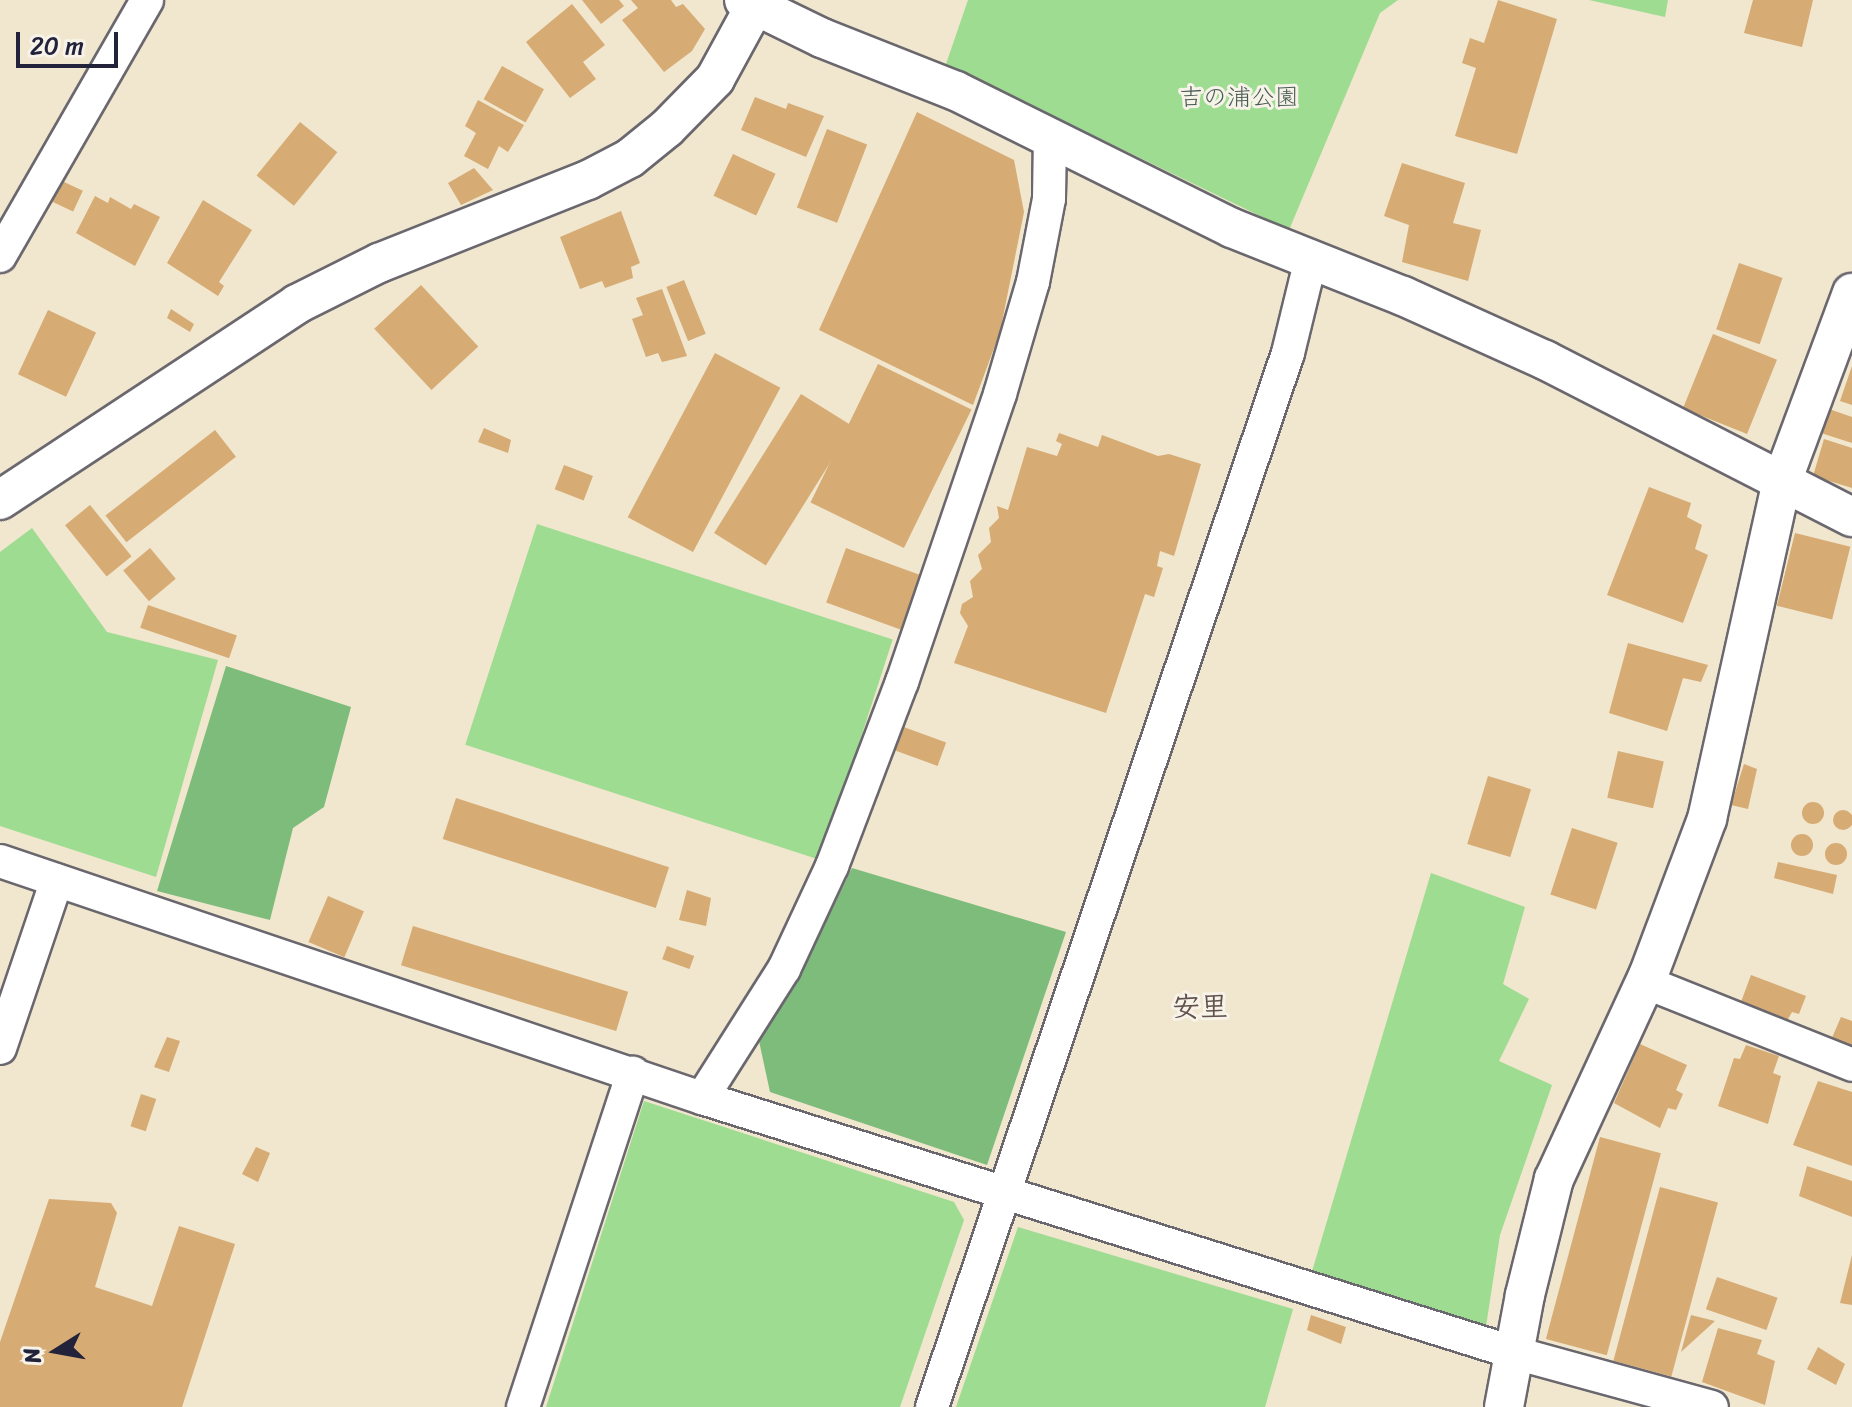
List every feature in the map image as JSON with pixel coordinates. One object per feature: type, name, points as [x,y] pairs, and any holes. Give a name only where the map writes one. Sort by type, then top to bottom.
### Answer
[{"type":"street","points":[[0,256],[147,0]]},
{"type":"street","points":[[0,500],[297,304],[379,263],[588,180],[630,158],[667,128],[715,79],[752,2],[927,78],[1232,228],[1403,296],[1545,360],[1781,484],[1852,517]]},
{"type":"street","points":[[702,1098],[784,969],[832,866],[902,682],[1000,394],[1033,282],[1049,199],[1050,137]]},
{"type":"street","points":[[932,1407],[1288,353],[1311,259]]},
{"type":"street","points":[[1504,1407],[1525,1295],[1554,1179],[1645,982],[1707,819],[1781,484],[1852,293]]},
{"type":"street","points":[[0,861],[702,1098],[1515,1353],[1712,1407]]},
{"type":"street","points":[[0,1048],[57,880]]},
{"type":"street","points":[[1645,982],[1852,1065]]},
{"type":"street","points":[[523,1407],[633,1073]]},
{"type":"green space","name":"吉の浦公園","points":[[968,0],[1398,0],[1380,13],[1289,230],[946,64]]},
{"type":"green space","points":[[1589,0],[1668,0],[1665,17]]},
{"type":"green space","points":[[537,524],[893,640],[821,860],[465,745]]},
{"type":"green space","points":[[32,528],[107,632],[218,660],[156,877],[0,826],[0,552]]},
{"type":"green space","points":[[226,666],[351,707],[324,807],[293,828],[270,920],[157,891]]},
{"type":"green space","points":[[852,868],[1066,932],[987,1165],[770,1092],[759,1041],[799,977]]},
{"type":"green space","points":[[1431,873],[1525,907],[1503,984],[1529,999],[1499,1061],[1552,1085],[1500,1235],[1485,1333],[1310,1278]]},
{"type":"green space","points":[[644,1101],[954,1202],[964,1220],[900,1407],[546,1407]]},
{"type":"green space","points":[[1018,1227],[1293,1309],[1265,1407],[956,1407]]},
{"type":"building","points":[[582,0],[619,0],[624,6],[601,24]]},
{"type":"building","points":[[631,0],[671,0],[676,7],[683,4],[705,29],[692,51],[664,72],[622,20],[638,8]]},
{"type":"building","points":[[1498,0],[1557,19],[1517,154],[1455,136],[1476,68],[1462,63],[1470,38],[1484,43]]},
{"type":"building","points":[[1753,0],[1813,0],[1802,47],[1744,33]]},
{"type":"building","points":[[572,4],[605,45],[583,62],[596,79],[570,98],[526,42]]},
{"type":"building","points":[[502,66],[544,89],[526,123],[484,99]]},
{"type":"building","points":[[755,97],[786,109],[788,103],[824,116],[806,157],[741,130]]},
{"type":"building","points":[[478,100],[524,125],[508,152],[499,146],[488,169],[464,156],[476,133],[465,126]]},
{"type":"building","points":[[917,112],[1014,160],[1024,212],[1000,332],[973,405],[819,330]]},
{"type":"building","points":[[300,122],[337,152],[294,206],[257,176]]},
{"type":"building","points":[[827,129],[867,144],[837,223],[797,207]]},
{"type":"building","points":[[733,154],[776,174],[756,216],[714,196]]},
{"type":"building","points":[[1402,163],[1465,183],[1453,223],[1481,230],[1468,281],[1402,262],[1409,225],[1384,216]]},
{"type":"building","points":[[474,168],[493,190],[461,205],[448,183]]},
{"type":"building","points":[[62,181],[83,191],[73,212],[52,202]]},
{"type":"building","points":[[95,196],[108,203],[110,197],[131,209],[134,204],[160,217],[135,266],[76,233]]},
{"type":"building","points":[[203,200],[252,230],[219,282],[224,286],[218,296],[167,263]]},
{"type":"building","points":[[621,211],[640,263],[631,267],[633,278],[605,288],[602,281],[580,289],[560,237]]},
{"type":"building","points":[[1739,263],[1782,278],[1760,344],[1716,329]]},
{"type":"building","points":[[684,280],[706,334],[688,341],[666,287]]},
{"type":"building","points":[[421,285],[478,346],[431,390],[374,329]]},
{"type":"building","points":[[662,289],[687,356],[662,362],[658,353],[646,357],[632,319],[643,315],[636,298]]},
{"type":"building","points":[[171,309],[194,324],[190,332],[167,318]]},
{"type":"building","points":[[48,310],[96,332],[66,397],[18,374]]},
{"type":"building","points":[[1713,334],[1777,360],[1747,434],[1683,408]]},
{"type":"building","points":[[715,353],[780,388],[693,552],[628,517]]},
{"type":"building","points":[[878,364],[971,410],[904,548],[810,502]]},
{"type":"building","points":[[1852,366],[1852,405],[1840,401]]},
{"type":"building","points":[[801,394],[853,426],[766,565],[714,533]]},
{"type":"building","points":[[1829,409],[1852,417],[1852,443],[1821,433]]},
{"type":"building","points":[[484,428],[511,440],[508,453],[478,442]]},
{"type":"building","points":[[215,430],[236,457],[126,542],[105,516]]},
{"type":"building","points":[[1059,433],[1098,447],[1102,435],[1158,456],[1169,454],[1201,464],[1174,556],[1160,551],[1157,566],[1163,568],[1154,597],[1145,594],[1106,713],[954,663],[968,626],[960,613],[962,604],[973,597],[970,581],[982,569],[978,555],[991,542],[989,528],[999,518],[997,506],[1008,510],[1027,447],[1057,456],[1062,444],[1056,441]]},
{"type":"building","points":[[1824,439],[1852,448],[1852,488],[1813,476]]},
{"type":"building","points":[[564,465],[593,476],[584,500],[555,489]]},
{"type":"building","points":[[1649,487],[1691,503],[1687,517],[1702,525],[1695,549],[1708,555],[1683,623],[1607,595]]},
{"type":"building","points":[[90,505],[132,556],[107,576],[65,525]]},
{"type":"building","points":[[1795,533],[1850,547],[1832,620],[1777,606]]},
{"type":"building","points":[[150,548],[176,579],[149,601],[123,570]]},
{"type":"building","points":[[846,548],[920,575],[900,630],[826,603]]},
{"type":"building","points":[[148,605],[237,636],[229,658],[140,628]]},
{"type":"building","points":[[1628,643],[1708,665],[1701,682],[1683,678],[1667,731],[1609,713]]},
{"type":"building","points":[[901,726],[946,742],[938,766],[892,749]]},
{"type":"building","points":[[1618,751],[1664,762],[1653,808],[1607,798]]},
{"type":"building","points":[[1744,764],[1757,769],[1748,809],[1731,805]]},
{"type":"building","points":[[1488,776],[1531,789],[1510,857],[1467,844]]},
{"type":"building","points":[[456,798],[669,867],[656,908],[443,839]]},
{"type":"building","points":[[1809,802],[1817,802],[1824,813],[1817,824],[1809,824],[1802,817],[1802,809]]},
{"type":"building","points":[[1839,810],[1847,810],[1853,820],[1847,830],[1839,830],[1833,824],[1833,816]]},
{"type":"building","points":[[1572,828],[1618,843],[1596,909],[1550,895]]},
{"type":"building","points":[[1802,834],[1810,837],[1813,845],[1810,853],[1802,856],[1794,853],[1791,845],[1794,837]]},
{"type":"building","points":[[1836,843],[1844,846],[1847,854],[1844,862],[1836,865],[1828,862],[1825,854],[1828,846]]},
{"type":"building","points":[[1778,862],[1837,875],[1833,894],[1774,878]]},
{"type":"building","points":[[687,890],[711,898],[706,926],[679,920]]},
{"type":"building","points":[[328,896],[364,911],[344,957],[308,942]]},
{"type":"building","points":[[413,926],[628,992],[616,1031],[401,965]]},
{"type":"building","points":[[667,946],[694,956],[689,969],[662,959]]},
{"type":"building","points":[[1751,975],[1806,996],[1799,1014],[1792,1012],[1787,1021],[1741,1002]]},
{"type":"building","points":[[1841,1017],[1852,1021],[1852,1049],[1831,1040]]},
{"type":"building","points":[[167,1037],[180,1041],[169,1072],[154,1067]]},
{"type":"building","points":[[1640,1044],[1687,1065],[1676,1090],[1683,1094],[1676,1110],[1668,1108],[1660,1128],[1614,1103]]},
{"type":"building","points":[[1746,1045],[1779,1056],[1773,1073],[1781,1076],[1768,1124],[1718,1106],[1734,1058],[1740,1059]]},
{"type":"building","points":[[1818,1081],[1852,1092],[1852,1166],[1793,1145]]},
{"type":"building","points":[[141,1094],[156,1099],[146,1131],[130,1126]]},
{"type":"building","points":[[1600,1137],[1661,1153],[1607,1355],[1546,1339]]},
{"type":"building","points":[[256,1147],[270,1153],[258,1182],[242,1174]]},
{"type":"building","points":[[1807,1166],[1852,1181],[1852,1217],[1799,1196]]},
{"type":"building","points":[[1660,1187],[1718,1203],[1671,1376],[1613,1361]]},
{"type":"building","points":[[49,1199],[111,1203],[117,1213],[95,1287],[152,1306],[179,1226],[235,1244],[182,1407],[0,1407],[0,1342]]},
{"type":"building","points":[[1852,1255],[1852,1305],[1840,1303]]},
{"type":"building","points":[[1717,1277],[1778,1298],[1766,1330],[1706,1309]]},
{"type":"building","points":[[1311,1315],[1346,1327],[1341,1344],[1307,1330]]},
{"type":"building","points":[[1691,1315],[1715,1321],[1681,1352]]},
{"type":"building","points":[[1718,1328],[1762,1340],[1757,1354],[1775,1361],[1765,1405],[1702,1382]]},
{"type":"building","points":[[1818,1347],[1845,1364],[1836,1385],[1807,1369]]},
{"type":"district","name":"安里","points":[[1200,1007]]}]
